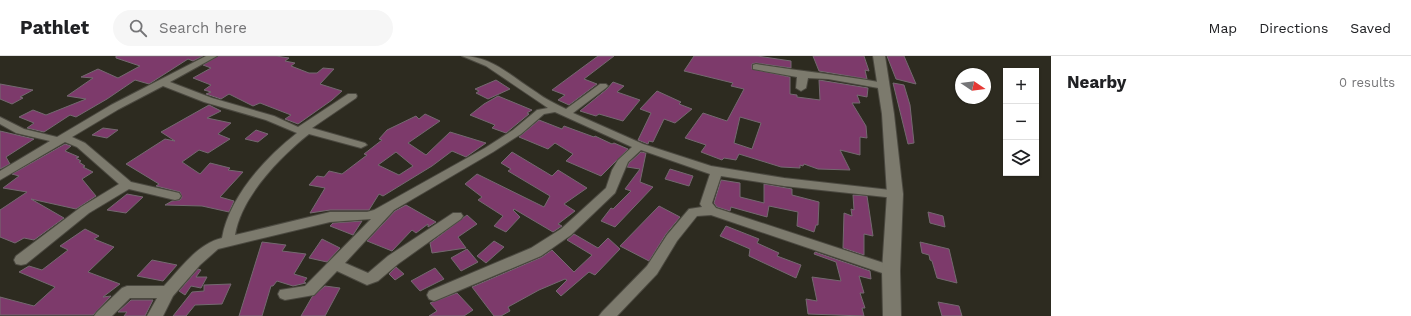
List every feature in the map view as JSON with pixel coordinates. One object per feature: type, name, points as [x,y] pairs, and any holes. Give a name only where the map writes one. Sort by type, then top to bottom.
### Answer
[{"type":"street","points":[[0,176],[115,107],[213,56]]},
{"type":"street","points":[[466,56],[489,64],[561,111],[639,146],[709,170],[784,182],[896,194]]},
{"type":"street","points":[[879,56],[888,114],[896,194],[891,271],[892,316]]},
{"type":"street","points":[[756,67],[884,86]]},
{"type":"street","points":[[801,88],[802,77],[804,75]]},
{"type":"street","points":[[164,82],[170,86],[208,100],[270,118],[296,130],[304,130],[362,145]]},
{"type":"street","points":[[155,316],[168,292],[195,261],[214,245],[330,217],[367,216],[390,208],[489,150],[517,132],[541,112],[561,111],[603,86]]},
{"type":"street","points":[[230,240],[228,240],[228,231],[244,198],[280,152],[304,130],[352,96]]},
{"type":"street","points":[[0,120],[20,131],[81,144],[127,185],[175,196]]},
{"type":"street","points":[[434,295],[536,252],[566,232],[611,190],[624,160],[639,146]]},
{"type":"street","points":[[712,211],[706,204],[717,171]]},
{"type":"street","points":[[21,260],[85,210],[127,185]]},
{"type":"street","points":[[285,294],[309,292],[390,208]]},
{"type":"street","points":[[607,316],[652,270],[672,238],[693,212],[712,211],[891,271]]},
{"type":"street","points":[[336,265],[367,280],[457,216]]},
{"type":"street","points":[[102,316],[127,292],[168,292]]},
{"type":"building","points":[[116,56],[203,56],[193,61],[188,59],[149,84],[135,80],[107,99],[76,117],[70,115],[44,132],[27,128],[34,123],[19,117],[33,110],[46,115],[86,99],[67,96],[93,78],[81,77],[98,69],[118,78],[140,66],[116,58]]},
{"type":"building","points":[[218,56],[276,56],[289,58],[285,61],[295,63],[291,66],[309,73],[317,73],[323,68],[334,69],[320,84],[342,91],[332,100],[298,124],[285,119],[291,115],[260,103],[253,106],[229,94],[221,99],[206,94],[211,92],[204,90],[211,85],[193,78],[211,68],[203,65]]},
{"type":"building","points":[[598,56],[614,56],[584,79],[597,84],[569,105],[558,100],[565,95],[552,90]]},
{"type":"building","points":[[694,56],[757,56],[791,61],[791,68],[756,63],[752,64],[752,69],[790,77],[790,94],[797,95],[797,97],[820,100],[819,80],[868,88],[867,97],[857,95],[860,103],[852,103],[866,126],[867,138],[860,137],[860,155],[840,150],[850,170],[818,169],[804,164],[803,166],[800,165],[800,168],[781,167],[739,154],[736,160],[724,158],[722,160],[701,152],[706,145],[685,138],[703,113],[727,121],[744,89],[731,86],[733,83],[684,71]],"holes":[[[740,117],[761,123],[752,149],[734,143]]]},
{"type":"building","points":[[813,56],[864,56],[869,71],[865,70],[867,79],[819,71]]},
{"type":"building","points":[[887,56],[904,56],[916,84],[896,79]]},
{"type":"building","points":[[496,80],[510,89],[488,99],[476,93],[479,91],[475,89]]},
{"type":"building","points":[[613,82],[624,86],[617,92],[640,100],[623,121],[599,114],[596,116],[580,111],[607,89]]},
{"type":"building","points":[[893,83],[904,85],[910,105],[914,143],[908,144]]},
{"type":"building","points":[[0,84],[33,90],[20,97],[23,98],[12,104],[0,99]]},
{"type":"building","points":[[657,91],[681,102],[679,104],[692,109],[675,123],[664,119],[653,142],[649,141],[648,144],[638,140],[651,113],[640,109]]},
{"type":"building","points":[[498,96],[532,110],[506,133],[492,128],[495,125],[470,115],[484,104]]},
{"type":"building","points":[[209,105],[221,111],[207,118],[231,123],[218,134],[230,139],[208,153],[199,150],[182,162],[200,174],[210,163],[230,168],[228,170],[243,172],[220,197],[234,201],[229,212],[202,206],[165,205],[172,201],[180,200],[182,197],[180,192],[156,186],[159,184],[126,164],[165,139],[175,141],[161,132]]},
{"type":"building","points":[[425,114],[440,121],[408,143],[426,155],[450,132],[486,143],[466,157],[452,151],[432,166],[383,196],[379,194],[369,210],[330,210],[310,213],[325,188],[309,185],[317,176],[324,177],[329,171],[342,174],[367,155],[364,154],[382,140],[379,139],[387,130],[416,116],[419,119]],"holes":[[[396,152],[413,166],[399,175],[378,165]]]},
{"type":"building","points":[[539,120],[562,129],[564,126],[594,137],[595,136],[612,144],[614,143],[628,149],[601,176],[566,161],[573,154],[555,143],[548,149],[519,137]]},
{"type":"building","points":[[103,128],[118,130],[107,138],[92,135]]},
{"type":"building","points":[[256,130],[268,134],[258,142],[245,139]]},
{"type":"building","points":[[0,131],[34,139],[6,157],[10,164],[0,169]]},
{"type":"building","points":[[65,144],[71,146],[65,151],[79,157],[76,158],[85,166],[83,167],[93,172],[82,179],[96,196],[76,209],[31,199],[64,218],[34,240],[24,238],[15,243],[0,237],[0,210],[27,192],[3,188],[19,176],[12,174]]},
{"type":"building","points":[[512,152],[552,176],[558,170],[587,188],[564,204],[575,211],[558,224],[562,226],[553,232],[514,209],[513,210],[520,217],[506,232],[494,226],[503,216],[478,200],[482,197],[465,184],[477,174],[544,207],[550,196],[508,171],[511,169],[501,163]]},
{"type":"building","points":[[641,152],[646,153],[640,182],[653,187],[615,227],[601,221],[611,208],[613,209],[631,191],[625,189],[640,169],[627,167],[629,163]]},
{"type":"building","points":[[670,169],[693,176],[689,186],[665,179]]},
{"type":"building","points":[[721,180],[740,183],[740,197],[764,203],[764,184],[792,189],[792,195],[819,202],[818,225],[816,225],[814,232],[797,226],[798,212],[769,206],[767,217],[731,207],[730,211],[717,207],[714,203]]},
{"type":"building","points":[[127,194],[143,197],[126,213],[107,210]]},
{"type":"building","points":[[853,195],[867,196],[873,236],[864,234],[864,255],[843,248],[844,213],[852,216],[851,209],[854,210]]},
{"type":"building","points":[[406,205],[436,222],[428,227],[428,224],[416,233],[412,230],[392,251],[367,241],[395,211]]},
{"type":"building","points":[[659,206],[680,217],[666,234],[649,261],[620,246]]},
{"type":"building","points":[[928,212],[943,216],[945,227],[930,223]]},
{"type":"building","points":[[467,215],[477,224],[458,237],[466,248],[432,253],[430,243]]},
{"type":"building","points":[[362,221],[353,235],[330,226],[333,223]]},
{"type":"building","points":[[726,226],[759,239],[757,243],[779,253],[777,256],[801,265],[796,278],[749,256],[750,249],[720,236]]},
{"type":"building","points":[[85,229],[99,236],[94,239],[114,247],[88,272],[120,284],[103,297],[111,296],[93,315],[0,315],[0,297],[34,306],[55,287],[19,272],[29,266],[42,270],[68,250],[60,246]]},
{"type":"building","points":[[574,234],[598,248],[608,238],[620,249],[595,275],[589,272],[561,296],[556,291],[567,280],[565,279],[539,290],[508,307],[510,311],[501,316],[494,316],[472,287],[542,257],[552,250],[574,272],[592,255],[567,240]]},
{"type":"building","points":[[322,239],[340,248],[327,262],[309,258]]},
{"type":"building","points":[[494,241],[504,247],[486,263],[477,256]]},
{"type":"building","points":[[262,242],[286,245],[282,251],[306,254],[294,274],[307,278],[304,282],[306,283],[293,286],[277,281],[273,286],[271,286],[262,316],[239,316]]},
{"type":"building","points":[[920,242],[949,249],[957,283],[937,278],[929,255],[922,253]]},
{"type":"building","points":[[467,249],[478,262],[461,271],[451,258]]},
{"type":"building","points":[[815,252],[870,271],[871,279],[859,276],[864,293],[860,293],[865,308],[862,308],[864,316],[808,314],[806,299],[817,301],[812,277],[841,281],[836,262],[814,254]]},
{"type":"building","points":[[152,260],[177,265],[163,281],[137,276]]},
{"type":"building","points":[[396,267],[404,274],[395,280],[389,274]]},
{"type":"building","points":[[435,268],[444,279],[420,291],[411,281]]},
{"type":"building","points":[[198,269],[201,270],[196,277],[207,277],[201,288],[191,286],[185,295],[179,291]]},
{"type":"building","points":[[231,284],[222,304],[195,305],[186,316],[173,316],[192,292],[204,291],[204,285]]},
{"type":"building","points":[[325,286],[340,288],[325,316],[301,316],[312,297]]},
{"type":"building","points":[[457,293],[473,310],[464,316],[429,316],[437,311],[430,303]]},
{"type":"building","points":[[131,300],[153,300],[145,316],[124,316],[127,312],[118,312]]},
{"type":"building","points":[[938,302],[959,306],[962,316],[942,316]]}]
